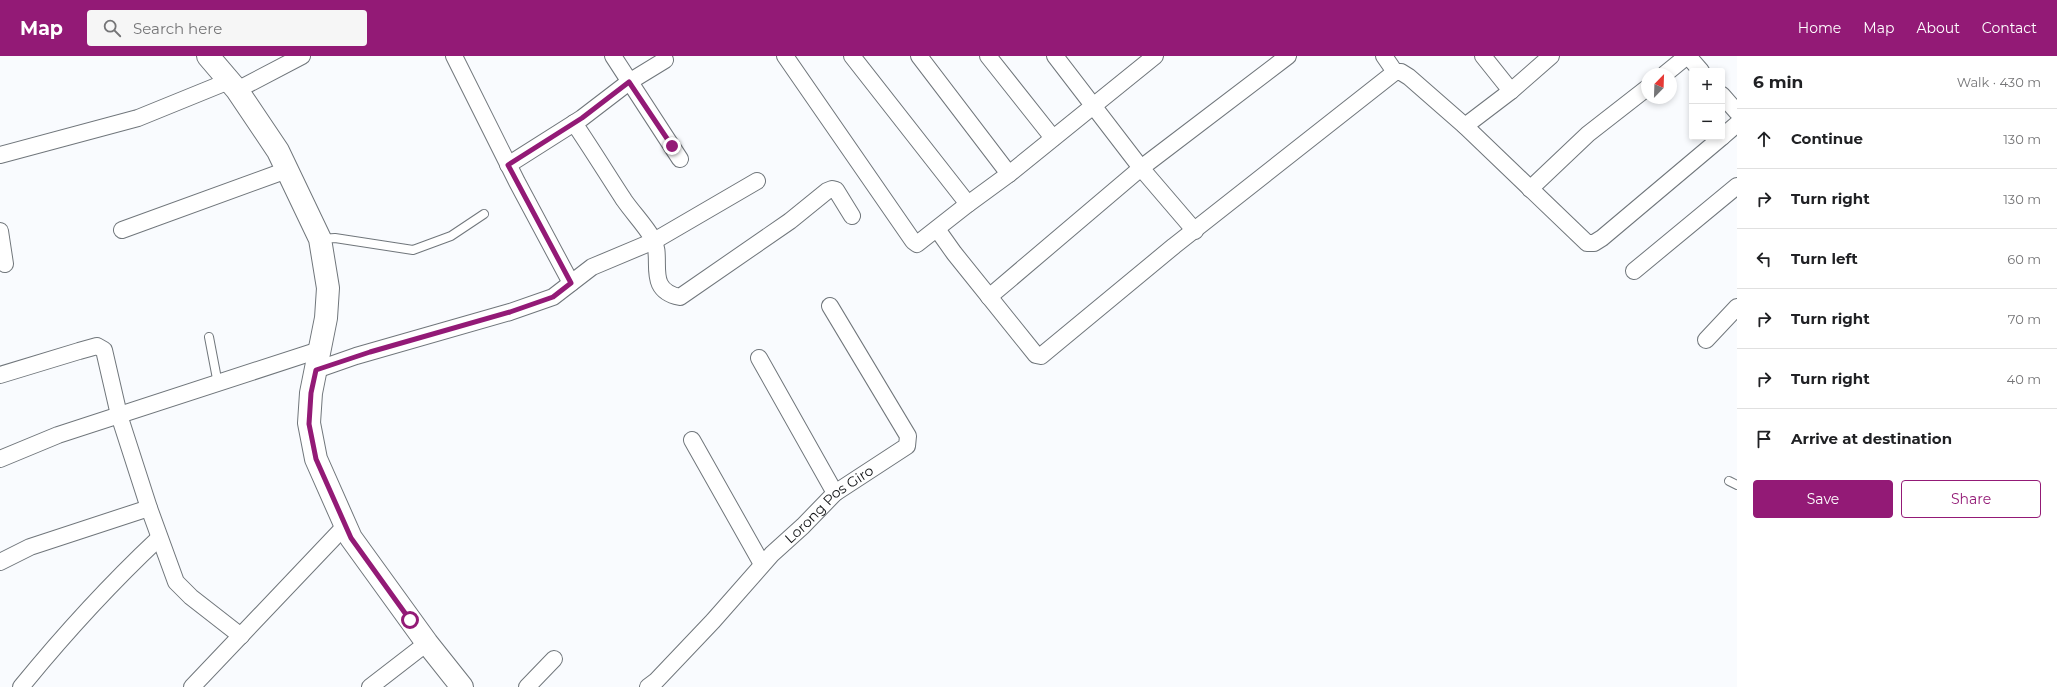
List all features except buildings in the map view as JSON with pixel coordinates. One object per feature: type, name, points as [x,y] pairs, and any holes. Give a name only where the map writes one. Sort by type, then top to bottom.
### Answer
[{"type":"main road","points":[[208,56],[233,86],[278,151],[320,239],[328,288],[326,318],[311,393],[309,424],[316,459],[345,526],[427,643],[462,687]]},
{"type":"street","points":[[0,155],[138,118],[233,86],[302,56]]},
{"type":"street","points":[[454,56],[508,165],[571,283]]},
{"type":"street","points":[[613,56],[680,159]]},
{"type":"street","points":[[785,56],[913,242],[917,244],[1054,138],[1146,59]]},
{"type":"street","points":[[852,56],[968,204]]},
{"type":"street","points":[[919,56],[1009,174]]},
{"type":"street","points":[[988,56],[1054,138]]},
{"type":"street","points":[[1055,56],[1141,168],[1195,231]]},
{"type":"street","points":[[989,297],[1141,168],[1288,56]]},
{"type":"street","points":[[1384,56],[1395,72]]},
{"type":"street","points":[[1483,56],[1511,91]]},
{"type":"street","points":[[1465,126],[1511,91],[1551,56]]},
{"type":"street","points":[[1673,68],[1688,56],[1699,68]]},
{"type":"street","points":[[508,165],[574,123],[629,82],[665,60]]},
{"type":"street","points":[[937,228],[954,253],[1036,355],[1041,356],[1395,72],[1401,72],[1409,77],[1465,126],[1584,241],[1594,243],[1718,140]]},
{"type":"street","points":[[1530,189],[1588,134],[1641,93]]},
{"type":"street","points":[[1725,98],[1737,112]]},
{"type":"street","points":[[574,123],[654,241],[658,278],[664,290],[668,293],[680,297],[790,221],[827,191],[832,189],[836,190],[852,216]]},
{"type":"street","points":[[1725,134],[1737,124]]},
{"type":"street","points":[[122,230],[287,170]]},
{"type":"street","points":[[0,459],[58,435],[218,384],[318,360],[363,354],[510,312],[553,297],[592,267],[654,241],[757,181]]},
{"type":"street","points":[[1634,271],[1737,186]]},
{"type":"street","points":[[0,231],[5,264]]},
{"type":"street","name":"Lorong Pos Giro","points":[[648,687],[656,681],[713,621],[762,564],[803,526],[835,493],[901,451],[908,443],[908,436],[830,306]]},
{"type":"street","points":[[1706,340],[1737,307]]},
{"type":"street","points":[[0,376],[97,346],[104,350],[119,415],[159,538],[176,582],[191,597],[241,636]]},
{"type":"street","points":[[759,358],[835,493]]},
{"type":"street","points":[[692,440],[762,564]]},
{"type":"street","points":[[0,562],[30,547],[149,508]]},
{"type":"street","points":[[192,687],[345,526]]},
{"type":"street","points":[[21,687],[62,638],[112,583],[159,538]]},
{"type":"street","points":[[370,687],[427,643]]},
{"type":"street","points":[[527,687],[554,659]]},
{"type":"lane","points":[[320,239],[335,238],[413,250],[451,236],[484,214]]},
{"type":"lane","points":[[209,337],[218,384]]},
{"type":"lane","points":[[1729,481],[1737,485]]},
{"type":"route","points":[[410,620],[351,538],[316,459],[309,424],[311,393],[316,370],[356,356],[510,312],[553,297],[571,283],[508,165],[582,118],[629,82],[672,146]]}]
